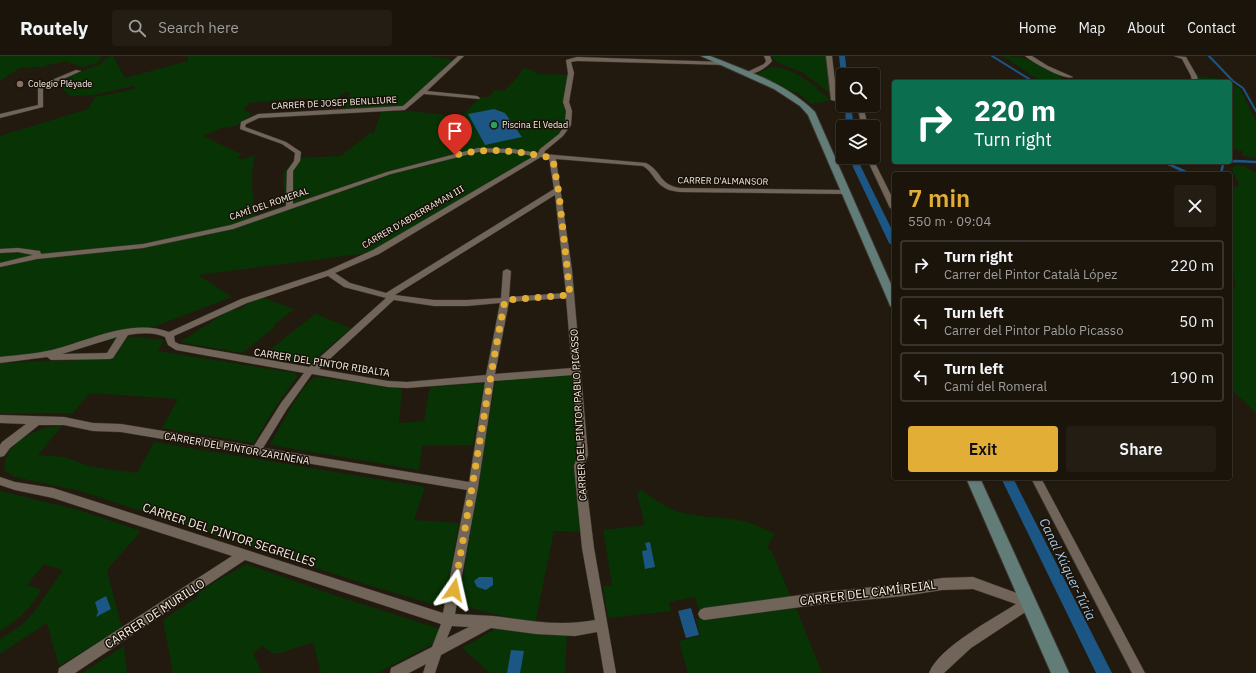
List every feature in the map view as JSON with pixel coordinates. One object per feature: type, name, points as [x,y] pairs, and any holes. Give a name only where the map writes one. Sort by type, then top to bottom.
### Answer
[{"type":"main road","points":[[704,56],[784,91],[806,107],[816,122],[844,192],[892,299]]},
{"type":"main road","points":[[973,480],[1060,673]]},
{"type":"street","name":"CARRER DE JOSEP BENLLIURE","points":[[289,207],[290,171],[297,161],[298,152],[284,143],[242,128],[243,123],[258,116],[405,108],[424,92],[461,56]]},
{"type":"street","points":[[747,74],[766,65],[769,60],[767,56]]},
{"type":"street","points":[[829,56],[834,100],[836,100]]},
{"type":"street","points":[[1028,56],[1046,67],[1070,77]]},
{"type":"street","points":[[1177,56],[1184,58],[1195,80]]},
{"type":"street","name":"CARRER D'ABDERRAMAN III","points":[[169,335],[244,301],[329,272],[376,252],[540,155],[542,150],[561,135],[568,125],[569,111],[566,102],[571,73],[568,61],[577,59],[724,64]]},
{"type":"street","points":[[0,116],[30,110],[41,106],[40,87],[78,71]]},
{"type":"street","points":[[424,92],[478,98]]},
{"type":"street","name":"CAMÍ DEL ROMERAL","points":[[0,265],[37,257],[143,246],[234,227],[389,173],[466,152],[478,150],[513,150],[540,155]]},
{"type":"street","name":"CARRER D'ALMANSOR","points":[[540,155],[552,158],[644,164],[653,169],[660,182],[667,188],[680,190],[844,192]]},
{"type":"street","name":"CARRER DEL PINTOR PABLO PICASSO","points":[[552,158],[558,190],[570,295],[583,455],[579,466],[588,548],[610,673]]},
{"type":"street","points":[[872,164],[892,204]]},
{"type":"street","points":[[256,451],[284,406],[309,372],[390,296],[558,190]]},
{"type":"street","points":[[0,251],[29,251],[37,253],[37,257]]},
{"type":"street","points":[[429,673],[448,620],[473,487],[490,378],[505,300],[507,271]]},
{"type":"street","points":[[329,272],[347,285],[390,296],[434,303],[570,295]]},
{"type":"street","points":[[0,360],[52,353],[124,334],[156,329],[169,335]]},
{"type":"street","points":[[52,353],[50,357],[110,356],[124,334]]},
{"type":"street","name":"CARRER DEL PINTOR RIBALTA","points":[[169,335],[171,344],[176,347],[309,372],[388,384],[407,385],[577,371]]},
{"type":"street","name":"CARRER DEL PINTOR ZARIÑENA","points":[[0,419],[64,421],[93,427],[121,428],[473,487]]},
{"type":"street","points":[[0,454],[6,444],[37,421]]},
{"type":"street","points":[[1037,480],[1139,673]]},
{"type":"street","name":"CARRER DEL PINTOR SEGRELLES","points":[[0,481],[15,486],[53,493],[448,620],[491,622],[536,628],[575,630],[601,625]]},
{"type":"street","name":"CARRER DE MURILLO","points":[[64,673],[245,554]]},
{"type":"street","name":"CARRER DEL CAMÍ REIAL","points":[[704,614],[942,584],[973,583],[1029,603]]},
{"type":"street","points":[[935,673],[954,653],[993,625],[1029,603]]},
{"type":"street","points":[[396,673],[491,622]]},
{"type":"green space","points":[[0,56],[102,56],[97,63],[81,67],[65,61],[41,67],[20,68],[0,81]]},
{"type":"green space","points":[[109,56],[113,56],[125,78],[188,61],[188,56],[429,56],[453,60],[404,106],[344,109],[350,93],[346,92],[332,102],[303,98],[249,103],[244,110],[252,114],[236,126],[221,128],[203,136],[241,154],[238,157],[242,159],[238,161],[255,155],[252,170],[252,185],[256,215],[285,205],[283,174],[295,158],[341,156],[370,133],[374,133],[381,112],[410,111],[461,117],[480,97],[489,97],[495,90],[504,91],[524,68],[533,70],[536,74],[570,75],[566,102],[568,125],[540,155],[376,252],[198,275],[232,297],[124,338],[0,360],[0,136],[88,109],[95,97],[136,89],[133,86],[94,95],[70,96],[59,85],[67,77],[100,64]]},
{"type":"green space","points":[[771,56],[827,56],[830,93],[803,73],[777,62]]},
{"type":"green space","points":[[1003,56],[1011,56],[1036,62],[1052,70],[1063,80],[1039,80]]},
{"type":"green space","points":[[770,67],[783,68],[801,76],[817,87],[816,88],[831,100],[811,104],[797,92],[795,93],[758,75]]},
{"type":"green space","points":[[1196,76],[1229,80],[1197,80]]},
{"type":"green space","points":[[1232,82],[1240,89],[1256,121],[1256,158],[1243,156],[1243,151],[1232,149]]},
{"type":"green space","points":[[1234,166],[1244,166],[1256,173],[1256,413],[1232,390],[1232,287],[1236,288],[1232,271],[1232,188],[1237,187],[1239,184],[1232,170]]},
{"type":"green space","points":[[259,296],[294,309],[274,325],[275,327],[242,353],[180,342],[230,310],[240,309]]},
{"type":"green space","points":[[315,314],[351,328],[311,363],[262,356]]},
{"type":"green space","points":[[135,337],[164,340],[158,351],[295,373],[297,377],[274,409],[254,443],[162,428],[178,399],[90,393],[73,413],[0,414],[0,363],[113,359],[127,338]]},
{"type":"green space","points":[[574,374],[579,448],[576,449],[576,466],[585,532],[554,531],[535,624],[458,605],[495,383],[497,381]]},
{"type":"green space","points":[[316,377],[402,389],[399,423],[424,421],[430,387],[484,383],[473,445],[422,446],[419,470],[270,445],[298,397],[311,380]]},
{"type":"green space","points":[[62,426],[38,455],[65,457],[89,466],[137,473],[154,442],[425,487],[414,520],[459,523],[445,603],[439,606],[371,586],[80,491],[15,477],[5,471],[5,461],[8,453],[14,445],[21,439],[39,430]]},
{"type":"green space","points":[[641,490],[664,505],[679,512],[743,521],[775,534],[767,547],[772,552],[791,597],[699,611],[695,597],[669,602],[671,611],[608,618],[603,586],[612,585],[603,530],[645,525],[637,494]]},
{"type":"green space","points":[[0,491],[79,510],[141,531],[107,570],[122,628],[59,666],[47,623],[0,654],[0,639],[22,625],[34,612],[63,570],[44,564],[27,585],[41,590],[24,614],[0,631]]},
{"type":"green space","points":[[246,564],[337,596],[440,629],[435,643],[377,673],[321,673],[313,642],[280,653],[272,653],[262,646],[253,653],[262,673],[173,673],[163,620],[199,596],[198,592]]},
{"type":"green space","points":[[794,603],[822,673],[688,673],[679,641],[700,636],[696,619]]},
{"type":"green space","points":[[495,629],[567,632],[565,673],[490,673],[462,648]]},
{"type":"green space","points":[[124,646],[127,673],[82,673]]},
{"type":"water","name":"Piscina El Vedad","points":[[494,109],[505,113],[522,137],[485,145],[468,114]]},
{"type":"water","points":[[650,542],[655,567],[645,569],[642,551],[647,550],[645,543]]},
{"type":"water","points":[[479,577],[492,577],[493,585],[486,590],[477,587],[474,581]]},
{"type":"water","points":[[106,596],[111,609],[96,617],[98,612],[95,602]]},
{"type":"water","points":[[691,608],[699,635],[686,638],[678,611]]},
{"type":"water","points":[[511,650],[524,651],[520,673],[507,673]]},
{"type":"waterway","name":"Canal Xúquer-Túria","points":[[842,56],[843,68]]},
{"type":"waterway","points":[[992,56],[1031,80]]},
{"type":"waterway","points":[[1209,56],[1233,81],[1243,88],[1256,111]]},
{"type":"waterway","name":"Canal Xúquer-Túria","points":[[849,112],[849,120]]},
{"type":"waterway","points":[[1234,161],[1245,161]]},
{"type":"waterway","points":[[1234,161],[1256,162]]},
{"type":"waterway","name":"Canal Xúquer-Túria","points":[[856,164],[892,239]]},
{"type":"waterway","points":[[1168,164],[1186,172]]},
{"type":"waterway","points":[[1221,172],[1223,164]]},
{"type":"waterway","name":"Canal Xúquer-Túria","points":[[1008,480],[1104,673]]},
{"type":"place","name":"Colegio Pléyade","points":[[20,84]]},
{"type":"place","name":"Piscina El Vedad","points":[[494,125]]},
{"type":"route","points":[[454,590],[473,487],[490,378],[505,300],[570,295],[559,194],[552,158],[513,150],[478,150],[455,155]]}]
